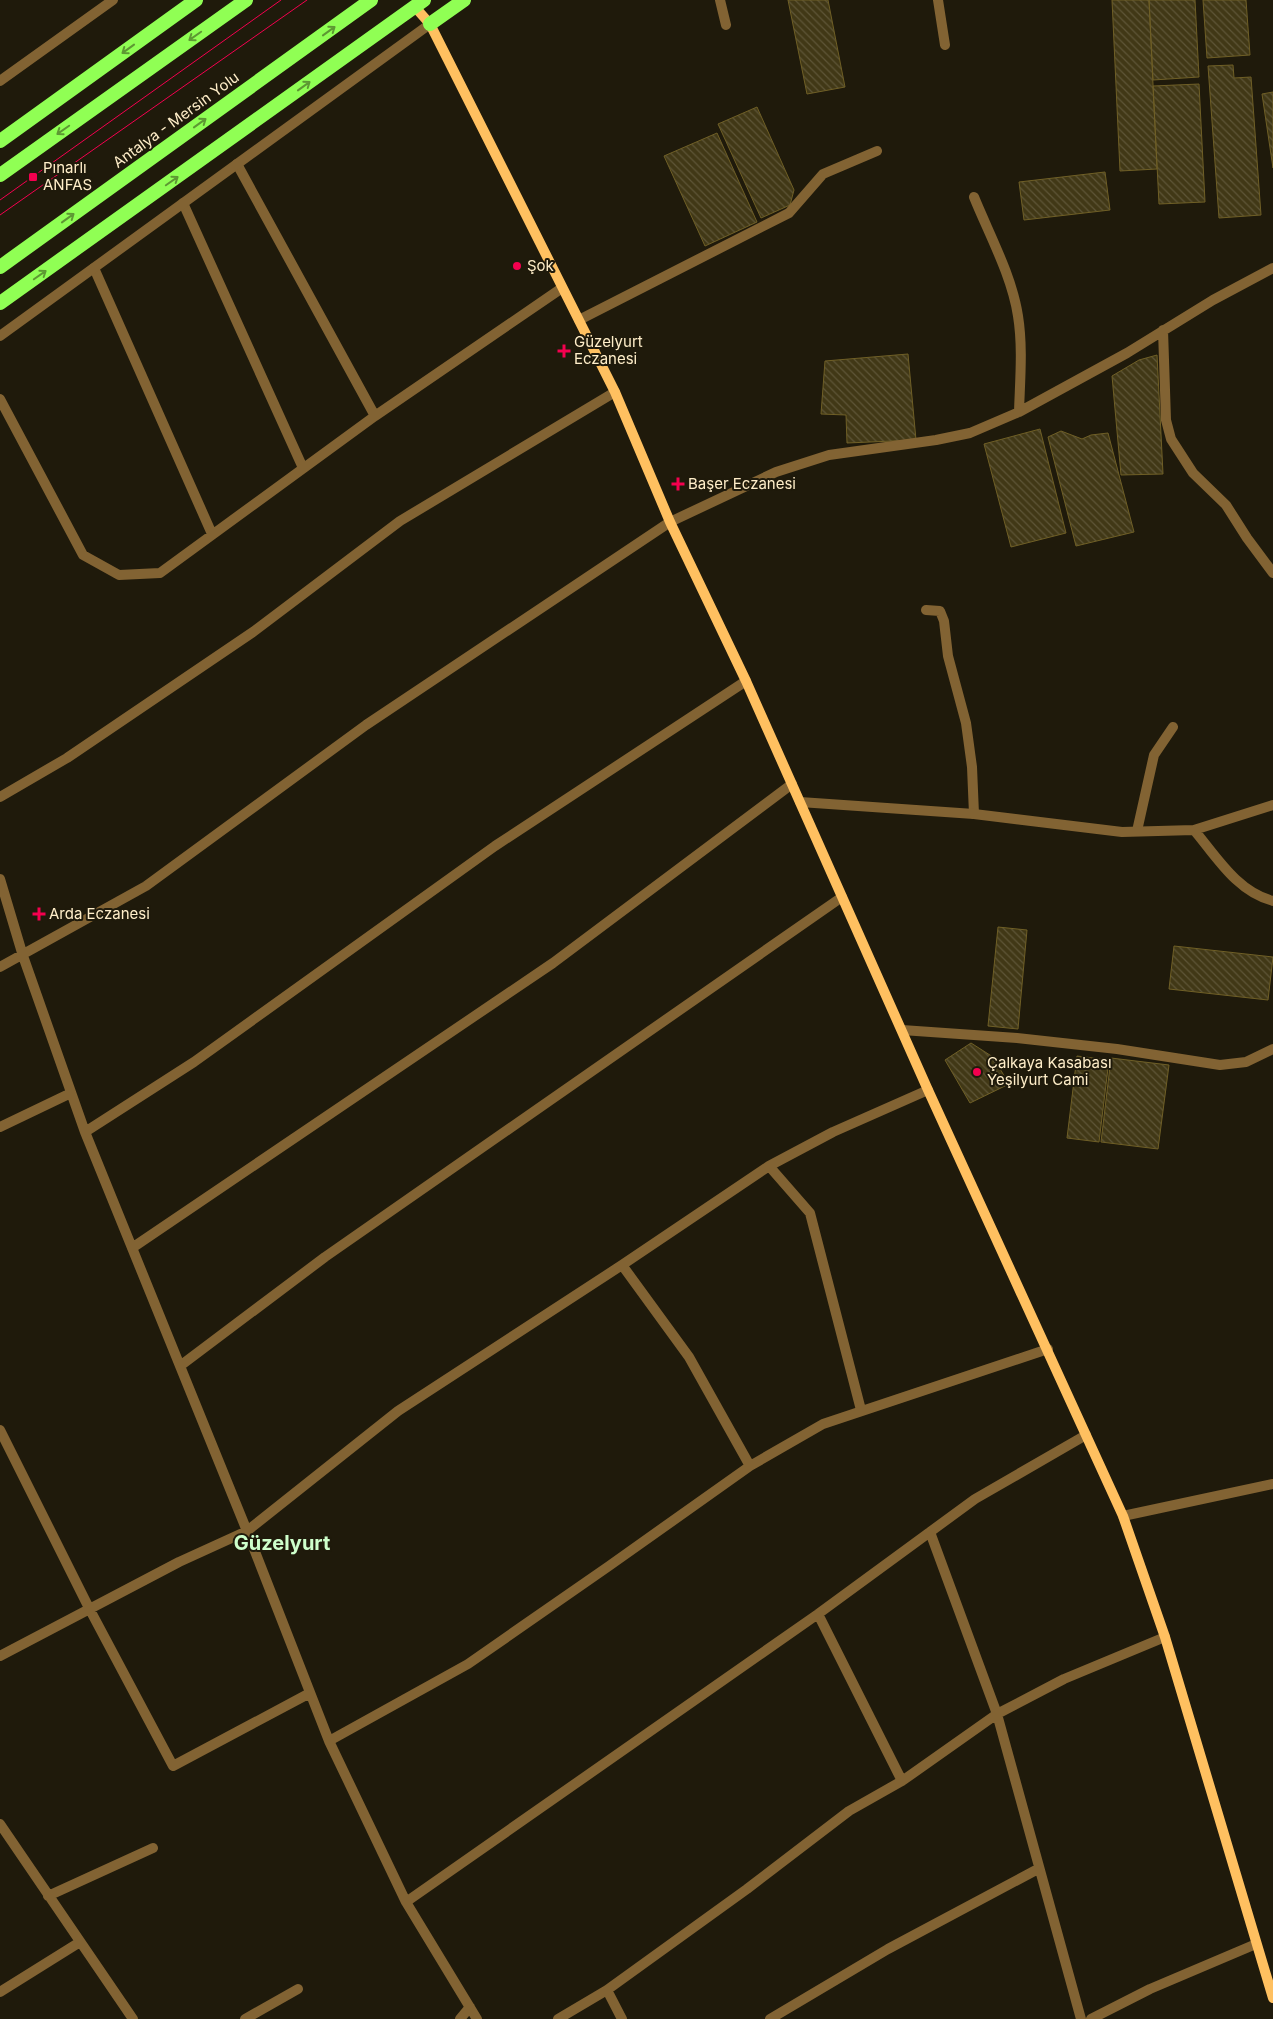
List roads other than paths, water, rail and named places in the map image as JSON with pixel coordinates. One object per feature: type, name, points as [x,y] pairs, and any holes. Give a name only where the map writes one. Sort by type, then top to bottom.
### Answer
[{"type":"highway","points":[[0,140],[196,0]]},
{"type":"highway","name":"Antalya - Mersin Yolu","points":[[0,266],[371,0]]},
{"type":"highway","points":[[430,24],[464,0]]},
{"type":"highway","points":[[0,303],[420,3]]},
{"type":"highway","points":[[0,175],[240,4]]},
{"type":"main road","points":[[420,3],[615,392],[670,522],[746,681],[928,1090],[1123,1516],[1165,1637],[1273,1998]]},
{"type":"street","points":[[0,81],[113,0]]},
{"type":"street","points":[[720,0],[726,26]]},
{"type":"street","points":[[938,0],[945,44]]},
{"type":"street","points":[[0,336],[430,24]]},
{"type":"street","points":[[579,320],[789,214],[824,174],[878,151]]},
{"type":"street","points":[[237,164],[375,416]]},
{"type":"street","points":[[974,197],[1011,288],[1017,308],[1021,343],[1019,412]]},
{"type":"street","points":[[183,203],[303,468]]},
{"type":"street","points":[[94,268],[212,534]]},
{"type":"street","points":[[0,968],[146,886],[366,725],[670,522],[776,472],[829,455],[936,440],[961,434],[1019,412],[1127,353],[1213,300],[1273,268]]},
{"type":"street","points":[[0,399],[83,556],[119,575],[160,572],[375,416],[562,288]]},
{"type":"street","points":[[1163,330],[1166,420],[1171,439],[1193,473],[1226,505],[1273,573]]},
{"type":"street","points":[[0,797],[67,758],[253,632],[400,521],[615,392]]},
{"type":"street","points":[[926,610],[940,611],[944,621],[948,656],[966,723],[972,767],[974,814]]},
{"type":"street","points":[[85,1132],[194,1062],[495,846],[746,681]]},
{"type":"street","points":[[1137,831],[1154,755],[1173,727]]},
{"type":"street","points":[[132,1248],[553,963],[792,784]]},
{"type":"street","points":[[800,802],[974,814],[1122,832],[1194,830],[1273,805]]},
{"type":"street","points":[[1194,830],[1236,881],[1265,899],[1273,901]]},
{"type":"street","points":[[0,879],[24,956],[85,1132],[247,1531],[329,1741],[406,1902],[477,2019]]},
{"type":"street","points":[[180,1366],[325,1257],[842,897]]},
{"type":"street","points":[[902,1030],[1017,1038],[1090,1046],[1220,1065],[1246,1062],[1273,1049]]},
{"type":"street","points":[[0,1656],[179,1562],[247,1531],[398,1411],[622,1265],[769,1166],[833,1132],[928,1090]]},
{"type":"street","points":[[0,1127],[71,1093]]},
{"type":"street","points":[[769,1166],[810,1213],[861,1410]]},
{"type":"street","points":[[622,1265],[688,1357],[750,1466]]},
{"type":"street","points":[[329,1741],[468,1664],[750,1466],[822,1424],[1048,1349]]},
{"type":"street","points":[[0,1430],[173,1766],[310,1692]]},
{"type":"street","points":[[406,1902],[818,1614],[975,1499],[1086,1435]]},
{"type":"street","points":[[1123,1516],[1273,1484]]},
{"type":"street","points":[[930,1532],[997,1714],[1038,1869],[1081,2019]]},
{"type":"street","points":[[818,1614],[902,1781]]},
{"type":"street","points":[[558,2019],[606,1990],[747,1890],[849,1811],[902,1781],[997,1714],[1064,1678],[1165,1637]]},
{"type":"street","points":[[0,1824],[132,2019]]},
{"type":"street","points":[[48,1896],[153,1848]]},
{"type":"street","points":[[770,2019],[888,1949],[1038,1869]]},
{"type":"street","points":[[0,1992],[80,1942]]},
{"type":"street","points":[[1091,2019],[1150,1989],[1256,1944]]},
{"type":"street","points":[[245,2019],[298,1988]]},
{"type":"street","points":[[606,1990],[622,2019]]},
{"type":"street","points":[[460,2019],[470,2007]]},
{"type":"tram line","points":[[0,200],[281,0]]},
{"type":"tram line","points":[[0,215],[307,0]]},
{"type":"place","name":"Pınarlı ANFAS","points":[[33,177]]},
{"type":"place","name":"Şok","points":[[517,266]]},
{"type":"place","name":"Güzelyurt Eczanesi","points":[[564,351]]},
{"type":"place","name":"Başer Eczanesi","points":[[678,484]]},
{"type":"place","name":"Arda Eczanesi","points":[[39,914]]},
{"type":"place","name":"Çalkaya Kasabası Yeşilyurt Cami","points":[[977,1072]]},
{"type":"district","name":"Güzelyurt","points":[[282,1543]]}]
